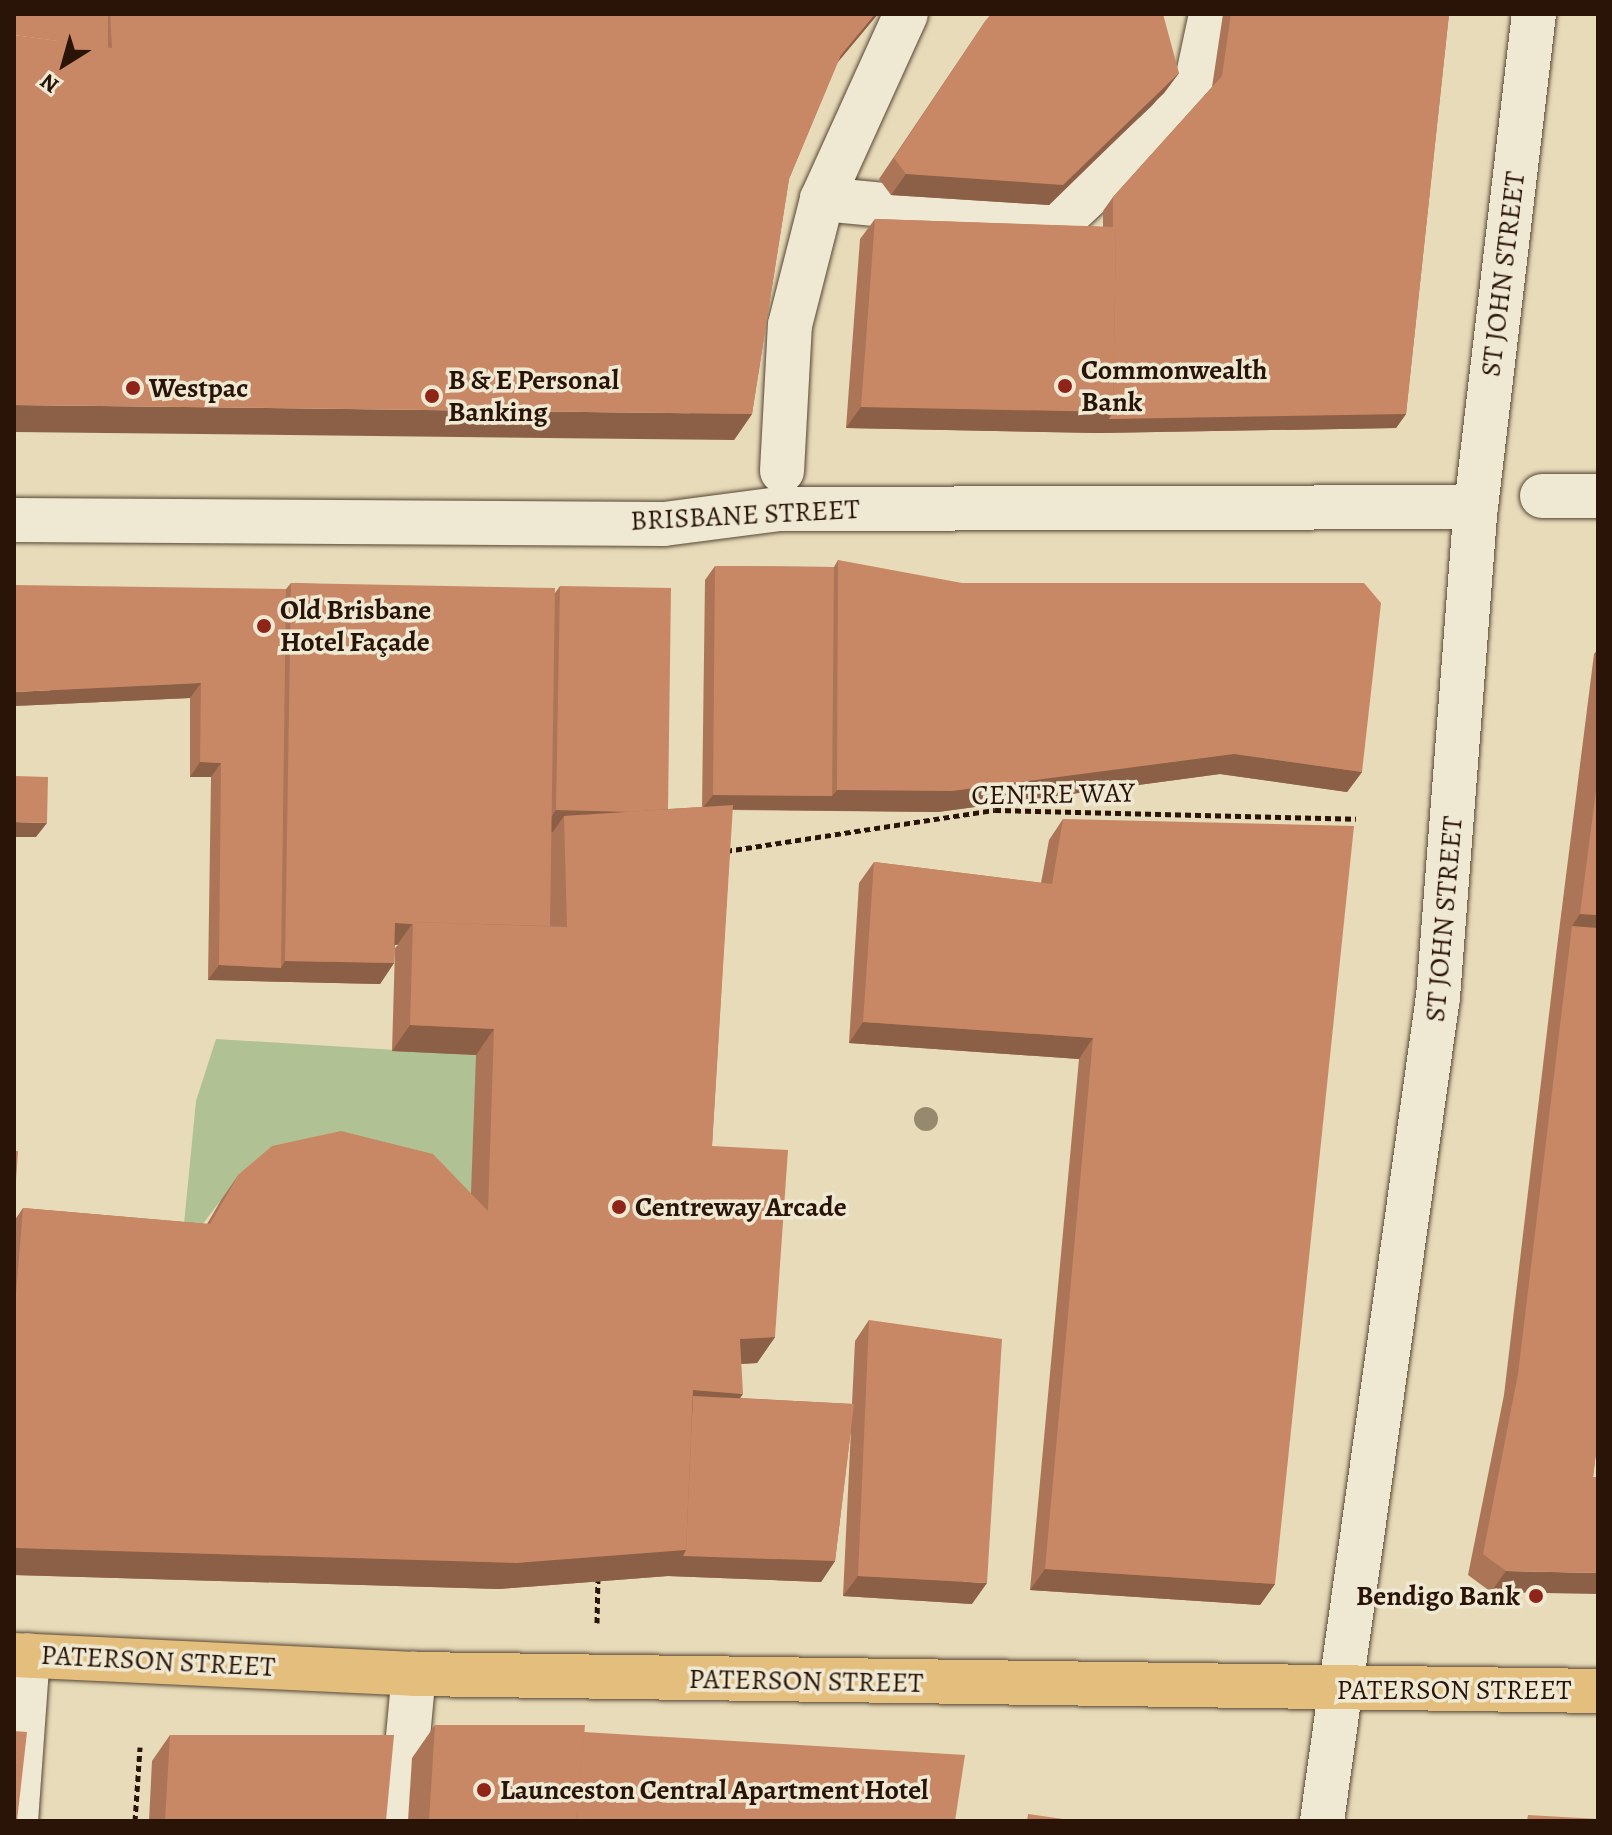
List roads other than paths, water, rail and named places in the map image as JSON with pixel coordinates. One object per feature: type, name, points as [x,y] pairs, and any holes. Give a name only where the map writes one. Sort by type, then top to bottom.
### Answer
[{"type":"highway","name":"PATERSON STREET","points":[[21,1655],[414,1674],[1598,1691]]},
{"type":"street","points":[[782,471],[790,325],[822,199],[906,14]]},
{"type":"street","points":[[822,199],[1060,222],[1170,119],[1197,80],[1211,14]]},
{"type":"street","name":"ST JOHN STREET","points":[[1322,1821],[1338,1689],[1438,997],[1476,507],[1534,14]]},
{"type":"street","points":[[1542,496],[1598,496]]},
{"type":"street","name":"BRISBANE STREET","points":[[14,520],[664,524],[780,509],[1476,507]]},
{"type":"street","points":[[16,1821],[21,1655]]},
{"type":"street","points":[[400,1821],[414,1674]]},
{"type":"place","name":"Commonwealth Bank","points":[[1065,386]]},
{"type":"place","name":"Westpac","points":[[133,388]]},
{"type":"place","name":"B & E Personal Banking","points":[[432,396]]},
{"type":"place","name":"Old Brisbane Hotel Façade","points":[[264,626]]},
{"type":"place","name":"Centreway Arcade","points":[[619,1207]]},
{"type":"place","name":"Bendigo Bank","points":[[1536,1596]]},
{"type":"place","name":"Launceston Central Apartment Hotel","points":[[484,1790]]}]
